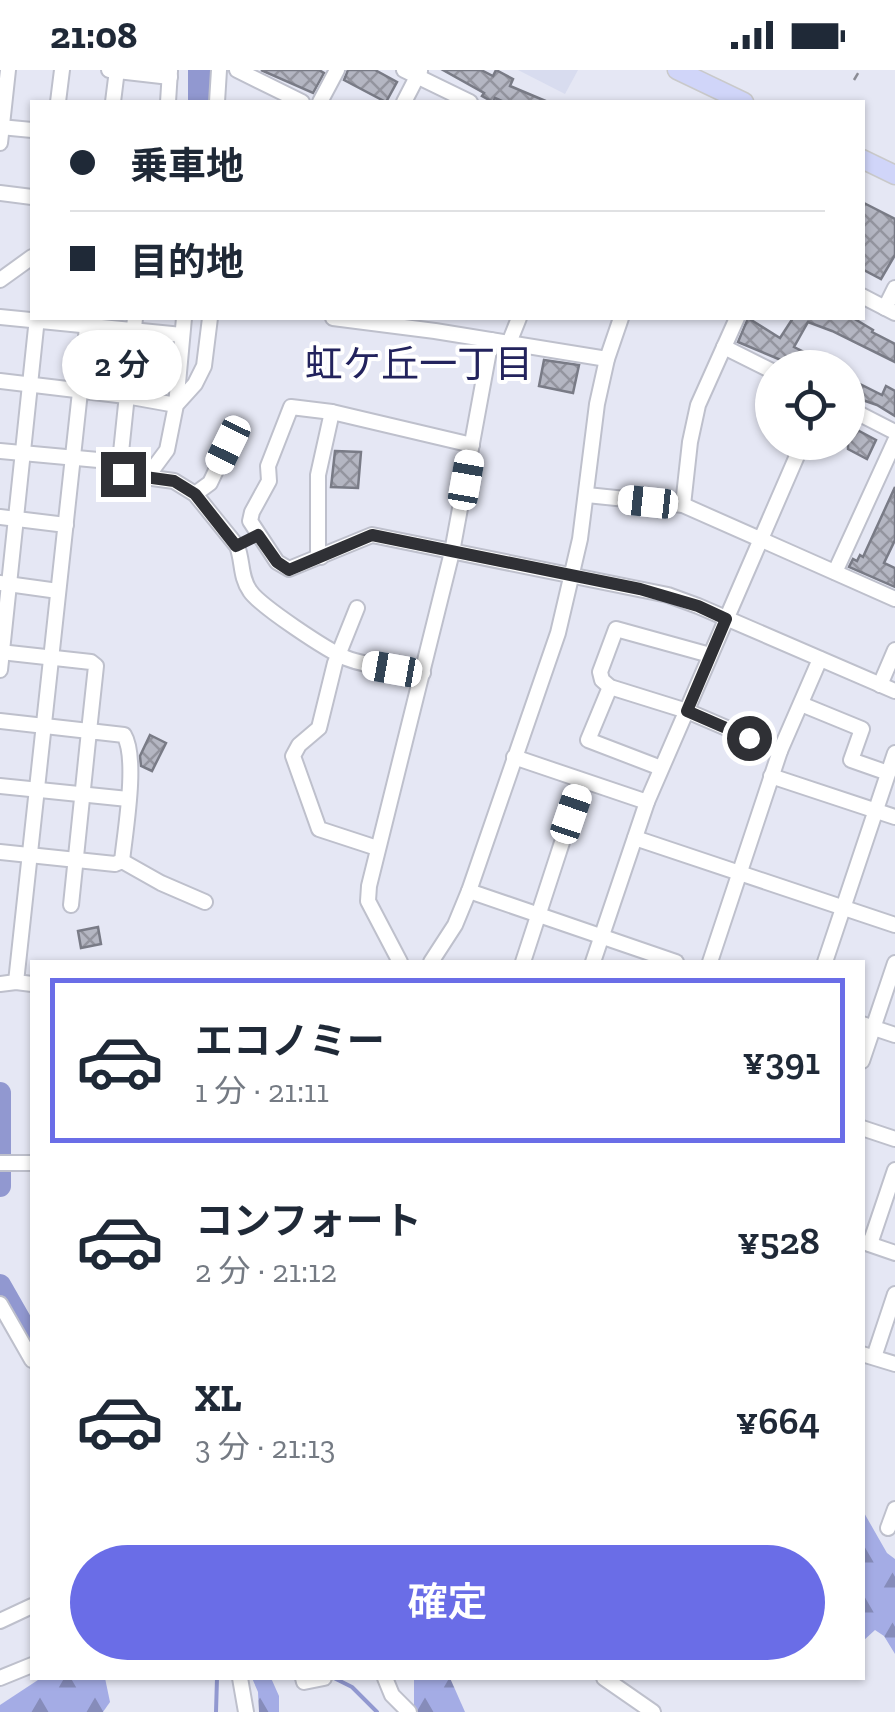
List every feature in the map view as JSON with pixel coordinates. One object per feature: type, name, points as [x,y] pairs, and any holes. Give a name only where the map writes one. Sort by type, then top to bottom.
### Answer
[{"type":"main road","points":[[677,70],[732,100]]},
{"type":"main road","points":[[865,160],[895,175]]},
{"type":"street","points":[[8,70],[1,132],[30,130]]},
{"type":"street","points":[[58,100],[62,70]]},
{"type":"street","points":[[113,100],[114,70],[170,73],[168,100]]},
{"type":"street","points":[[217,100],[219,70]]},
{"type":"street","points":[[237,70],[298,100]]},
{"type":"street","points":[[321,100],[337,70]]},
{"type":"street","points":[[405,100],[414,72],[466,100]]},
{"type":"street","points":[[0,194],[30,197]]},
{"type":"street","points":[[0,280],[30,258]]},
{"type":"street","points":[[865,298],[890,310],[895,288]]},
{"type":"street","points":[[0,317],[30,318]]},
{"type":"street","points":[[0,670],[8,518],[22,453],[36,320]]},
{"type":"street","points":[[147,478],[166,450],[176,405],[184,320]]},
{"type":"street","points":[[176,405],[195,384],[204,366],[210,320]]},
{"type":"street","points":[[347,320],[607,359]]},
{"type":"street","points":[[509,343],[518,320]]},
{"type":"street","points":[[431,960],[455,925],[468,892],[558,633],[572,576],[598,404],[620,320]]},
{"type":"street","points":[[683,505],[698,405],[736,320]]},
{"type":"street","points":[[8,983],[30,855],[87,321],[135,324],[182,336]]},
{"type":"street","points":[[135,324],[120,462],[123,474],[174,481],[195,494],[236,546],[250,591],[260,602],[338,655],[369,665],[423,673]]},
{"type":"street","points":[[399,960],[368,901],[377,848],[452,552],[491,340]]},
{"type":"street","points":[[724,347],[755,362]]},
{"type":"street","points":[[0,381],[176,405]]},
{"type":"street","points":[[472,444],[332,412],[291,408],[268,466],[269,481],[250,522],[277,562],[289,570],[372,535],[668,596],[895,691]]},
{"type":"street","points":[[320,557],[318,474],[332,412]]},
{"type":"street","points":[[865,417],[895,432]]},
{"type":"street","points":[[835,572],[895,441]]},
{"type":"street","points":[[195,494],[210,484],[228,445]]},
{"type":"street","points":[[0,450],[120,462]]},
{"type":"street","points":[[593,960],[647,802],[794,460]]},
{"type":"street","points":[[586,494],[683,505],[895,600]]},
{"type":"street","points":[[8,518],[66,525]]},
{"type":"street","points":[[236,546],[258,535]]},
{"type":"street","points":[[4,584],[58,591]]},
{"type":"street","points":[[357,608],[338,655],[319,728],[299,745],[293,756],[319,829],[377,848]]},
{"type":"street","points":[[710,654],[616,629],[600,672],[610,687],[687,711],[780,751]]},
{"type":"street","points":[[880,684],[895,650]]},
{"type":"street","points":[[1,652],[91,662],[96,666],[71,905]]},
{"type":"street","points":[[711,960],[780,751],[820,659]]},
{"type":"street","points":[[610,687],[588,740],[661,768]]},
{"type":"street","points":[[801,704],[862,730],[851,760],[888,773]]},
{"type":"street","points":[[0,721],[124,735],[131,763],[122,861]]},
{"type":"street","points":[[826,960],[895,753]]},
{"type":"street","points":[[514,757],[647,802]]},
{"type":"street","points":[[771,776],[895,818]]},
{"type":"street","points":[[523,960],[582,780]]},
{"type":"street","points":[[0,786],[128,799]]},
{"type":"street","points":[[634,838],[895,926]]},
{"type":"street","points":[[0,852],[116,864],[122,861]]},
{"type":"street","points":[[122,861],[204,902]]},
{"type":"street","points":[[468,892],[670,960]]},
{"type":"street","points":[[895,963],[868,1026],[895,1035]]},
{"type":"street","points":[[865,1129],[895,1139]]},
{"type":"street","points":[[0,1163],[30,1163]]},
{"type":"street","points":[[895,1170],[866,1243],[895,1253]]},
{"type":"street","points":[[895,1294],[868,1355],[895,1364]]},
{"type":"street","points":[[0,1304],[30,1356]]},
{"type":"street","points":[[888,1528],[895,1509]]},
{"type":"street","points":[[0,1621],[30,1607]]},
{"type":"street","points":[[0,1678],[30,1666]]},
{"type":"street","points":[[240,1680],[246,1712]]},
{"type":"street","points":[[387,1680],[392,1695],[409,1712]]},
{"type":"street","points":[[607,1680],[653,1712]]},
{"type":"path","points":[[854,80],[860,70]]},
{"type":"shaded area","points":[[518,70],[578,70],[565,94]]},
{"type":"green space","points":[[865,1514],[887,1553],[895,1559],[895,1654],[884,1636],[875,1630],[865,1639]]},
{"type":"green space","points":[[38,1680],[105,1680],[110,1702],[103,1712],[0,1712],[0,1705]]},
{"type":"green space","points":[[253,1680],[272,1680],[279,1696],[279,1712],[259,1712]]},
{"type":"green space","points":[[414,1680],[451,1680],[465,1712],[414,1712]]},
{"type":"building","points":[[261,70],[319,70],[324,73],[313,93]]},
{"type":"building","points":[[348,70],[375,70],[397,82],[387,100],[382,100],[344,80]]},
{"type":"building","points":[[443,70],[481,70],[493,76],[496,70],[513,79],[510,86],[543,100],[489,100],[482,96],[484,93]]},
{"type":"building","points":[[865,204],[895,219],[895,255],[881,279],[865,271]]},
{"type":"building","points":[[747,320],[780,338],[792,320],[856,320],[895,344],[895,362],[808,322],[794,347],[800,350],[757,350],[738,342]]},
{"type":"building","points":[[544,360],[579,365],[573,393],[539,386]]},
{"type":"building","points":[[865,386],[882,395],[886,386],[895,391],[895,416],[865,401]]},
{"type":"building","points":[[865,434],[876,440],[865,458]]},
{"type":"building","points":[[335,451],[361,452],[358,488],[331,487]]},
{"type":"building","points":[[895,487],[895,540],[884,563],[895,568],[895,587],[849,567],[853,559],[863,557]]},
{"type":"building","points":[[150,735],[166,743],[152,771],[141,766],[140,756]]},
{"type":"building","points":[[98,927],[101,944],[81,948],[78,931]]},
{"type":"waterway","points":[[199,70],[199,100]]},
{"type":"waterway","points":[[0,1093],[0,1186]]},
{"type":"waterway","points":[[0,1285],[30,1338]]},
{"type":"waterway","points":[[216,1712],[217,1680]]},
{"type":"waterway","points":[[338,1680],[352,1687],[377,1712]]},
{"type":"district","name":"虹ケ丘一丁目","points":[[419,364]]},
{"type":"route","points":[[123,474],[174,481],[195,494],[236,546],[258,535],[277,562],[289,570],[372,535],[640,589],[698,606],[726,619],[687,711],[749,738]]}]
